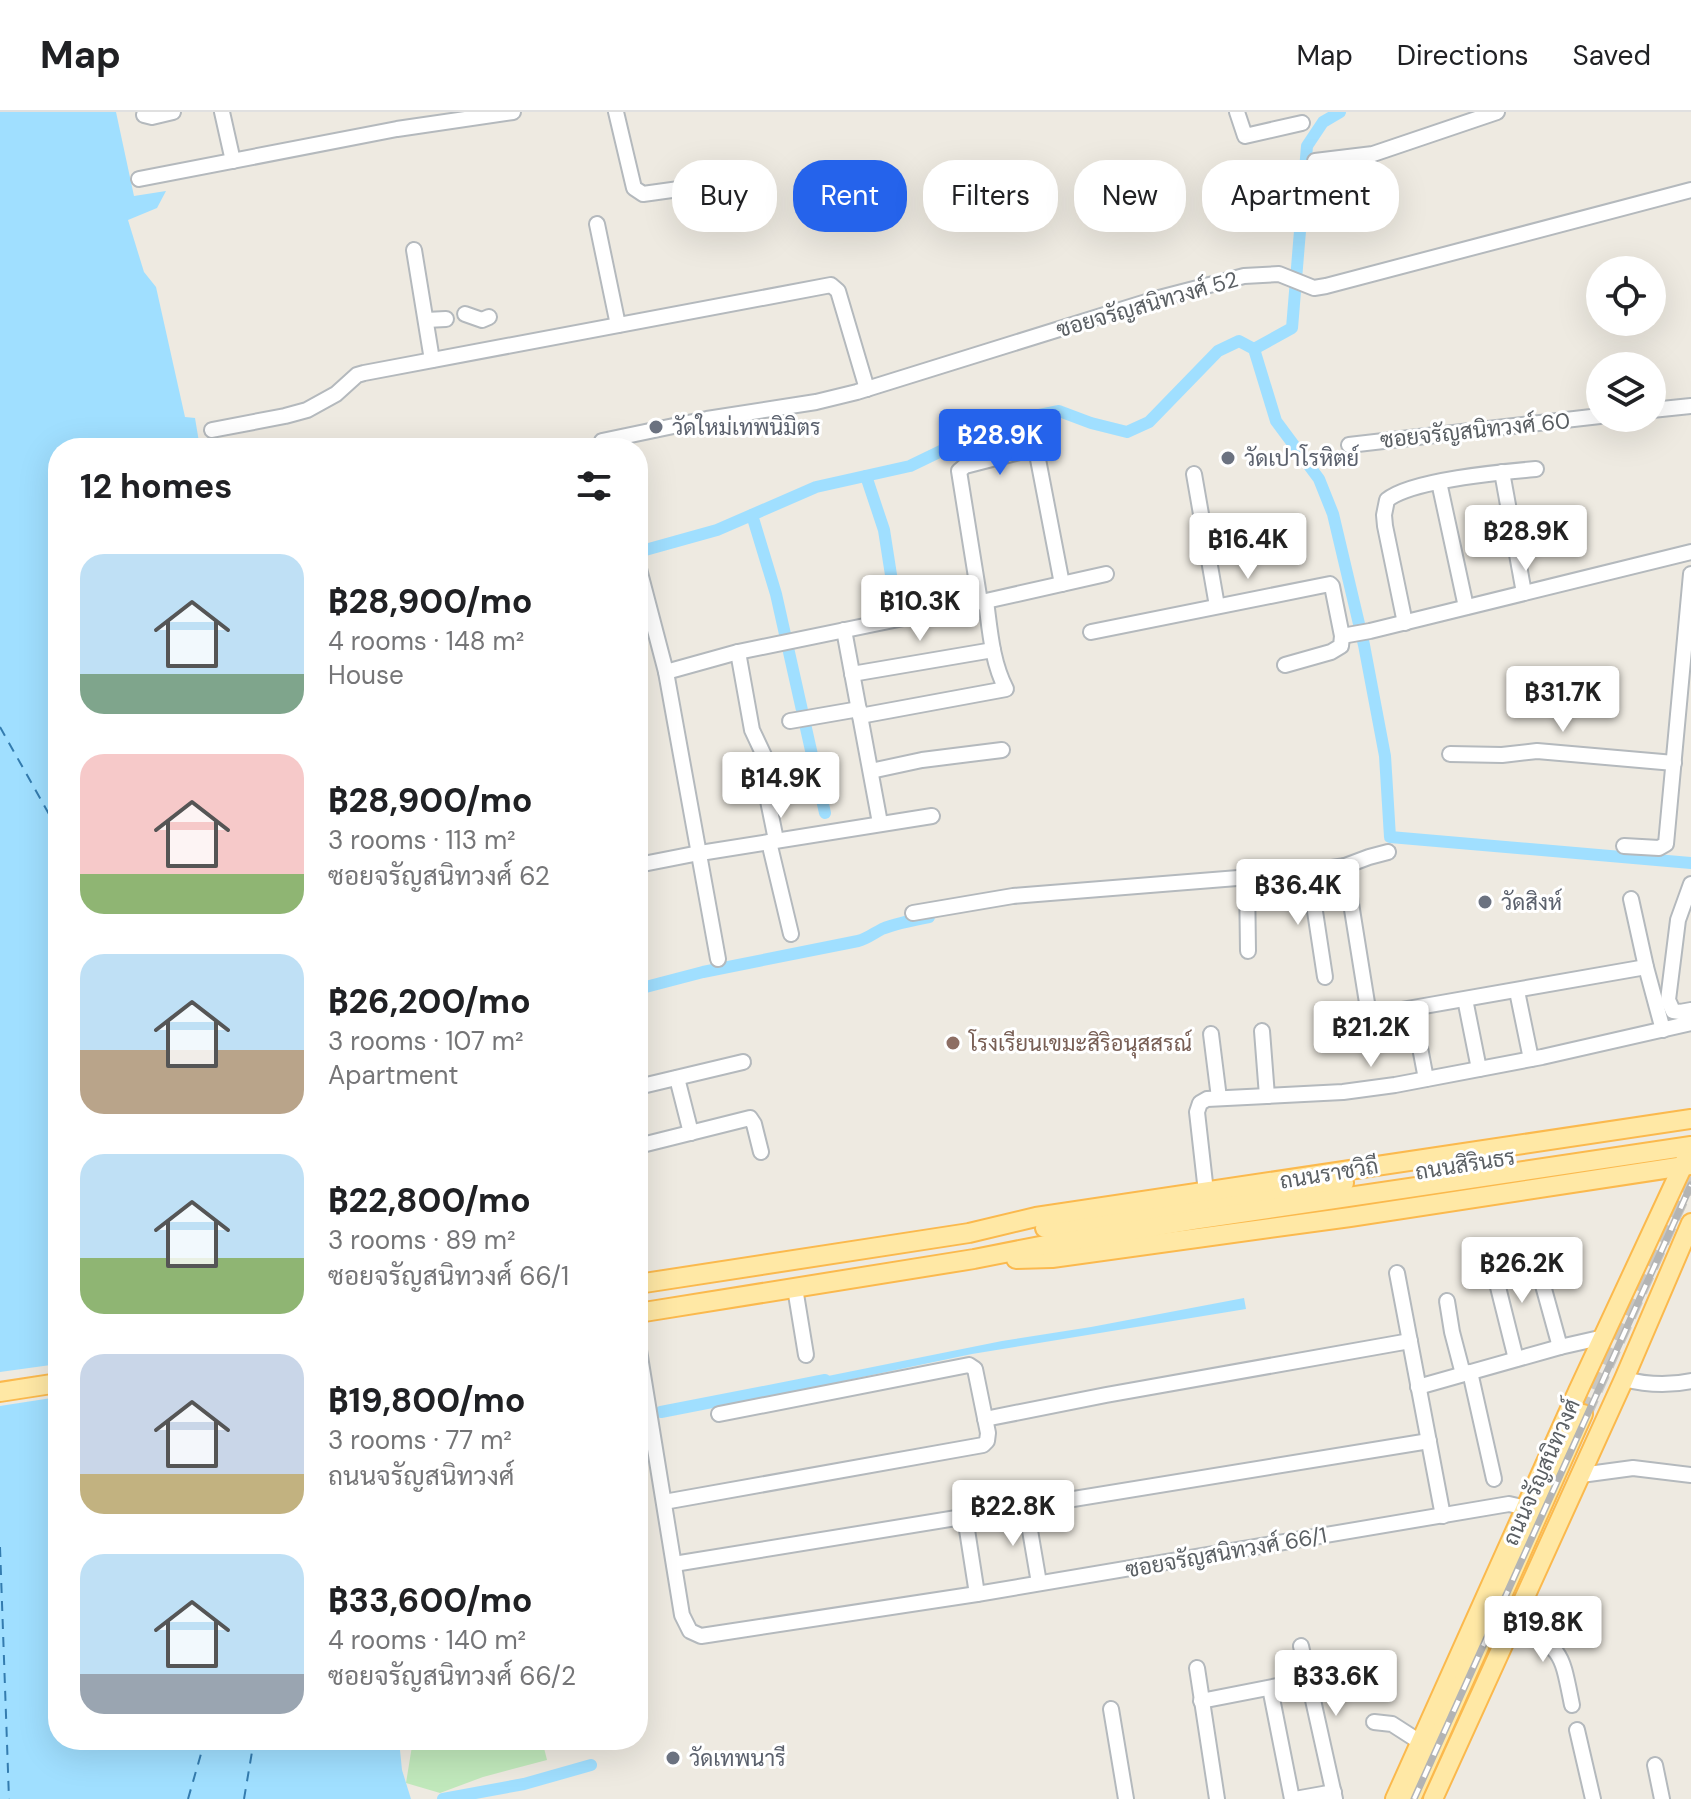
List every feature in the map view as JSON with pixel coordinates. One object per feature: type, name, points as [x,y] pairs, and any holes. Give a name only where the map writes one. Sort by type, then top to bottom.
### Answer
[{"type":"main road","name":"ถนนราชวิถี","points":[[648,1282],[969,1233],[1036,1217],[1691,1119]]},
{"type":"main road","name":"ถนนสิรินธร","points":[[1193,1214],[1691,1129]]},
{"type":"main road","name":"ถนนสิรินธร","points":[[1193,1214],[1691,1146]]},
{"type":"main road","name":"ถนนจรัญสนิทวงศ์","points":[[1395,1799],[1578,1391],[1686,1166],[1691,1146]]},
{"type":"main road","name":"ถนนราชวิถี","points":[[974,1259],[1052,1258],[1686,1166]]},
{"type":"main road","name":"ถนนราชวิถี","points":[[969,1233],[1193,1214]]},
{"type":"main road","name":"ถนนราชวิถี","points":[[648,1311],[974,1259],[1193,1214]]},
{"type":"main road","name":"ถนนจรัญสนิทวงศ์","points":[[1433,1799],[1624,1379],[1691,1223]]},
{"type":"main road","points":[[1617,1309],[1635,1294],[1641,1293],[1650,1298],[1653,1311]]},
{"type":"main road","points":[[0,1392],[48,1385]]},
{"type":"main road","name":"ถนนจรัญสนิทวงศ์","points":[[1411,1799],[1588,1416],[1422,1799]]},
{"type":"street","points":[[144,115],[152,117],[173,112]]},
{"type":"street","points":[[222,112],[233,161]]},
{"type":"street","points":[[139,179],[397,129],[508,112]]},
{"type":"street","points":[[616,112],[634,188],[643,194],[672,190]]},
{"type":"street","points":[[1237,112],[1245,136],[1302,123]]},
{"type":"street","points":[[1323,160],[1373,154],[1497,112]]},
{"type":"street","name":"ซอยจรัญสนิทวงศ์ 52","points":[[616,438],[707,419],[816,402],[867,389],[1159,298],[1244,276],[1279,274],[1314,288],[1326,286],[1691,190]]},
{"type":"street","points":[[597,224],[618,325]]},
{"type":"street","points":[[414,250],[432,360]]},
{"type":"street","points":[[212,430],[307,410],[336,394],[357,375],[831,285],[838,291],[867,389]]},
{"type":"street","points":[[465,314],[482,320],[489,317]]},
{"type":"street","points":[[426,320],[446,319]]},
{"type":"street","points":[[1666,409],[1691,406]]},
{"type":"street","name":"ซอยจรัญสนิทวงศ์ 60","points":[[1349,445],[1586,418]]},
{"type":"street","points":[[790,721],[1006,689],[999,674],[983,602],[959,471],[965,466],[1034,450],[1062,584]]},
{"type":"street","points":[[1405,623],[1385,526],[1384,507],[1387,500],[1398,492],[1439,482],[1536,469]]},
{"type":"street","points":[[1502,472],[1524,593]]},
{"type":"street","points":[[1194,474],[1217,606]]},
{"type":"street","points":[[1439,482],[1466,607]]},
{"type":"street","points":[[1285,665],[1331,652],[1341,646],[1347,636],[1691,552]]},
{"type":"street","points":[[666,672],[738,652],[1106,574]]},
{"type":"street","points":[[1624,846],[1659,848],[1666,844],[1691,574]]},
{"type":"street","points":[[1091,632],[1330,584],[1347,636]]},
{"type":"street","points":[[648,603],[666,672],[718,959]]},
{"type":"street","points":[[844,630],[880,823]]},
{"type":"street","points":[[852,674],[993,650]]},
{"type":"street","points":[[738,652],[752,730],[768,764],[765,786],[772,841],[791,934]]},
{"type":"street","points":[[871,771],[922,760],[1002,750]]},
{"type":"street","points":[[1450,754],[1502,755],[1537,751],[1674,763]]},
{"type":"street","points":[[648,863],[932,816]]},
{"type":"street","points":[[913,913],[1013,896],[1309,872],[1345,866],[1388,852]]},
{"type":"street","points":[[1345,866],[1368,1011],[1373,1015],[1646,967]]},
{"type":"street","points":[[1309,872],[1325,977]]},
{"type":"street","points":[[1247,877],[1248,951]]},
{"type":"street","points":[[1691,884],[1678,920],[1668,1000],[1673,1011],[1691,1010]]},
{"type":"street","points":[[1631,899],[1663,1030]]},
{"type":"street","points":[[1518,996],[1531,1059]]},
{"type":"street","points":[[1466,1004],[1479,1069]]},
{"type":"street","points":[[1414,1016],[1426,1079]]},
{"type":"street","points":[[1206,1192],[1198,1107],[1207,1099],[1343,1092],[1426,1079],[1691,1023]]},
{"type":"street","points":[[1262,1031],[1267,1096]]},
{"type":"street","points":[[1211,1034],[1219,1098]]},
{"type":"street","points":[[648,1085],[743,1062]]},
{"type":"street","points":[[677,1078],[691,1133]]},
{"type":"street","points":[[648,1144],[750,1118],[761,1152]]},
{"type":"street","points":[[1494,1257],[1496,1279],[1516,1359]]},
{"type":"street","points":[[1536,1260],[1560,1347]]},
{"type":"street","points":[[1397,1273],[1443,1516]]},
{"type":"street","points":[[795,1288],[806,1355]]},
{"type":"street","points":[[1447,1301],[1452,1332],[1494,1479]]},
{"type":"street","points":[[1418,1387],[1604,1337]]},
{"type":"street","points":[[985,1419],[1410,1341]]},
{"type":"street","points":[[664,1502],[983,1445],[988,1438],[976,1373],[969,1365],[719,1414]]},
{"type":"street","points":[[1624,1379],[1660,1385],[1691,1381]]},
{"type":"street","points":[[648,1440],[664,1502],[674,1564],[1429,1441]]},
{"type":"street","points":[[1581,1475],[1633,1468],[1691,1475]]},
{"type":"street","name":"ซอยจรัญสนิทวงศ์ 66/1","points":[[674,1564],[682,1615],[690,1631],[701,1636],[977,1594],[1509,1504],[1526,1508]]},
{"type":"street","points":[[1026,1507],[1039,1583]]},
{"type":"street","points":[[965,1517],[977,1594]]},
{"type":"street","points":[[1513,1624],[1555,1649],[1564,1664],[1572,1705]]},
{"type":"street","points":[[1270,1688],[1293,1799],[1334,1796],[1301,1646]]},
{"type":"street","points":[[1197,1668],[1217,1799]]},
{"type":"street","points":[[1201,1701],[1308,1680]]},
{"type":"street","points":[[1111,1709],[1126,1799]]},
{"type":"street","points":[[1374,1722],[1392,1724],[1420,1742]]},
{"type":"street","points":[[1577,1730],[1593,1799]]},
{"type":"street","points":[[1655,1765],[1662,1799]]},
{"type":"green space","points":[[411,1750],[544,1750],[547,1760],[483,1777],[440,1793],[406,1783]]},
{"type":"water","points":[[0,112],[116,112],[134,196],[166,191],[157,208],[128,220],[144,272],[156,287],[185,417],[195,418],[198,438],[48,438],[48,1750],[400,1750],[402,1770],[411,1799],[0,1799]]},
{"type":"water","points":[[1244,1298],[1246,1309],[972,1354],[810,1388],[808,1380],[1002,1341]]},
{"type":"pier","points":[[48,1365],[48,1399],[0,1406],[0,1372]]},
{"type":"waterway","points":[[1254,349],[1292,328],[1307,146],[1323,122],[1340,112]]},
{"type":"waterway","points":[[648,549],[717,530],[816,487],[910,466],[999,423],[1059,411],[1127,432],[1149,422],[1218,351],[1239,341],[1254,349],[1276,421],[1319,479],[1333,514],[1364,645],[1385,756],[1390,837],[1691,863]]},
{"type":"waterway","points":[[866,476],[884,530],[896,607]]},
{"type":"waterway","points":[[752,515],[776,594],[825,813]]},
{"type":"waterway","points":[[648,986],[703,972],[858,941],[882,929],[929,917]]},
{"type":"waterway","points":[[661,1412],[825,1380]]},
{"type":"waterway","points":[[443,1799],[524,1784],[591,1765]]},
{"type":"ferry route","points":[[0,727],[48,812]]},
{"type":"ferry route","points":[[0,1547],[9,1799]]},
{"type":"ferry route","points":[[188,1799],[202,1750]]},
{"type":"ferry route","points":[[244,1799],[252,1750]]},
{"type":"tunnel","points":[[1583,1414],[1691,1174]]},
{"type":"railway","points":[[1414,1799],[1691,1185]]},
{"type":"place","name":"วัดใหม่เทพนิมิตร","points":[[656,427]]},
{"type":"place","name":"วัดเปาโรหิตย์","points":[[1228,458]]},
{"type":"place","name":"วัดสิงห์","points":[[1485,902]]},
{"type":"place","name":"โรงเรียนเขมะสิริอนุสสรณ์","points":[[953,1043]]},
{"type":"place","name":"วัดเทพนารี","points":[[673,1758]]}]
